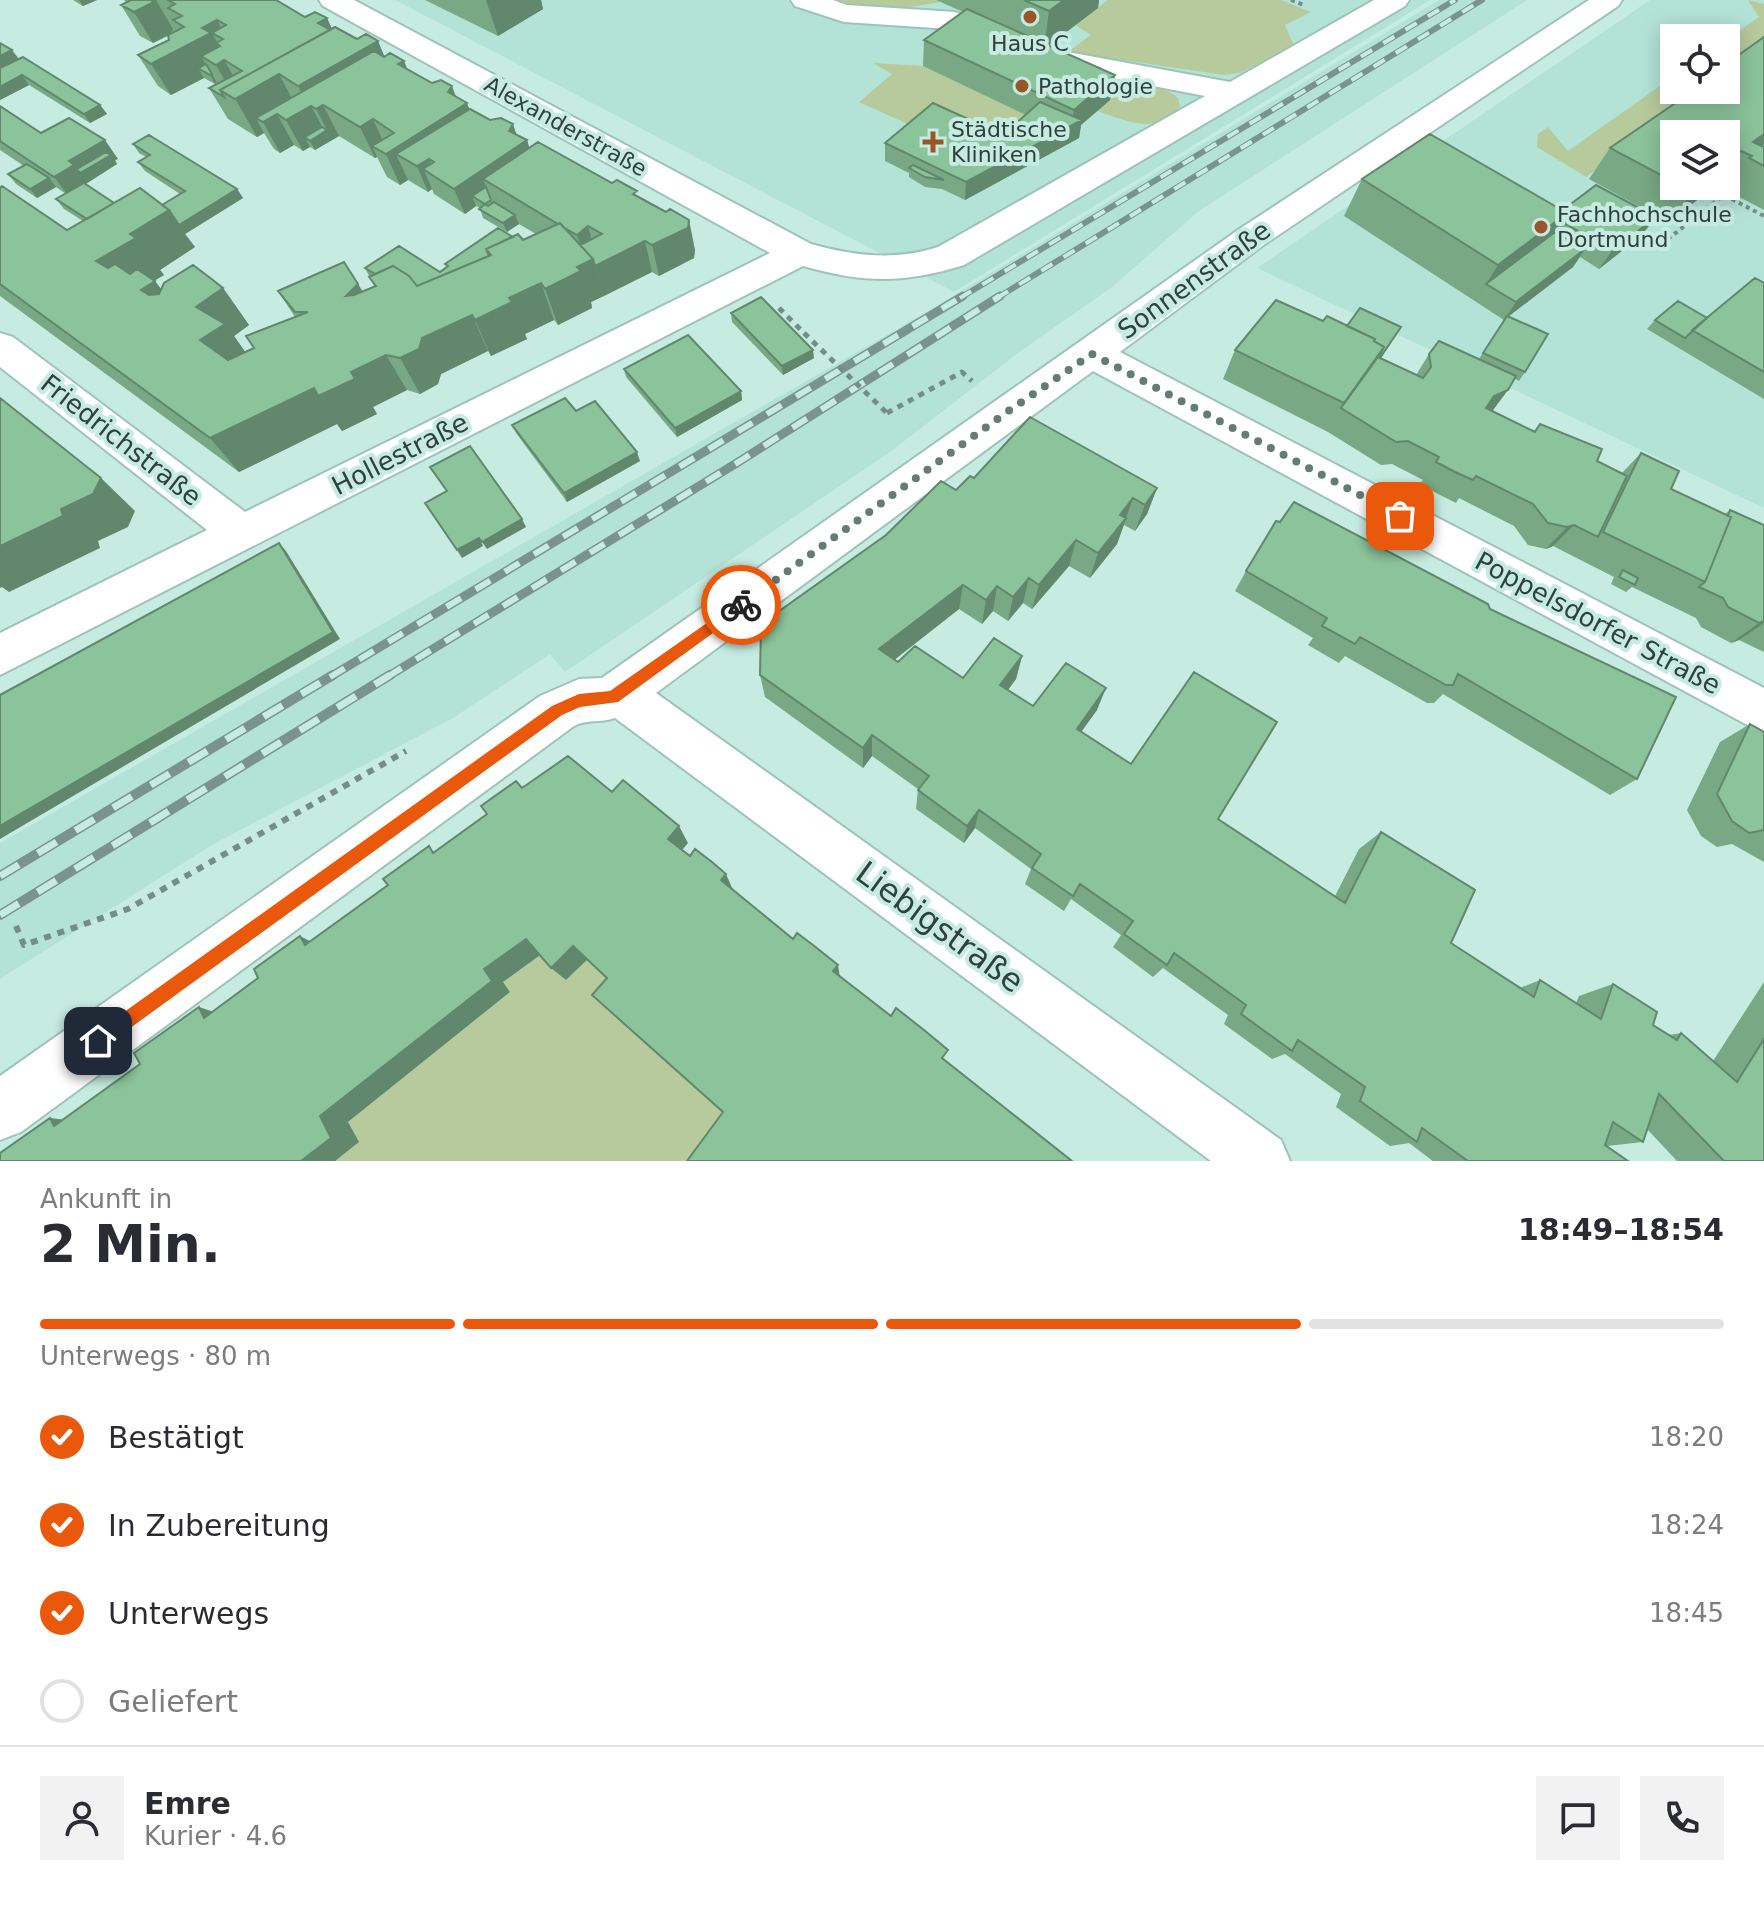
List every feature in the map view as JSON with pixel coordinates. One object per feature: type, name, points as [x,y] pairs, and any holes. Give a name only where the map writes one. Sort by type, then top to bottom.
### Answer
[{"type":"street","name":"Alexanderstraße","points":[[333,0],[799,253],[845,266],[899,270],[924,266],[951,256],[1395,0]]},
{"type":"street","points":[[805,0],[853,14],[955,21],[1050,58],[1234,92]]},
{"type":"street","name":"Sonnenstraße","points":[[0,1111],[557,711],[579,700],[605,700],[619,693],[1253,236],[1608,0]]},
{"type":"street","name":"Hollestraße","points":[[0,655],[799,253]]},
{"type":"street","name":"Friedrichstraße","points":[[0,347],[242,533]]},
{"type":"street","name":"Poppelsdorfer Straße","points":[[1092,354],[1764,712]]},
{"type":"street","name":"Liebigstraße","points":[[619,693],[1260,1161]]},
{"type":"path","points":[[1291,0],[1303,5]]},
{"type":"path","points":[[1668,239],[1718,200]]},
{"type":"path","points":[[1734,200],[1764,216]]},
{"type":"path","points":[[777,306],[887,413],[962,372]]},
{"type":"path","points":[[16,926],[24,945],[128,909],[417,744]]},
{"type":"shaded area","name":"Städtische Kliniken","points":[[395,0],[1430,0],[954,292]]},
{"type":"shaded area","points":[[833,0],[936,0],[941,2],[873,9]]},
{"type":"shaded area","points":[[1108,0],[1281,0],[1311,12],[1285,25],[1294,46],[1240,73],[1224,75],[1068,52],[1091,35],[1075,25]]},
{"type":"shaded area","points":[[1439,0],[1527,0],[1199,211],[1112,287],[1018,353],[890,452],[565,672],[550,654],[453,718],[212,845],[0,979],[0,843],[932,309]]},
{"type":"shaded area","name":"Fachhochschule Dortmund","points":[[1650,0],[1764,0],[1764,508],[1257,268]]},
{"type":"shaded area","points":[[1748,0],[1764,4],[1764,47],[1740,64],[1740,30],[1759,17]]},
{"type":"shaded area","points":[[873,63],[923,66],[1038,120],[1001,153],[921,130],[859,102],[892,74]]},
{"type":"shaded area","points":[[1078,77],[1156,86],[1178,98],[1180,107],[1172,116],[1152,124],[1119,118],[1097,111],[1109,100]]},
{"type":"shaded area","points":[[1660,86],[1660,104],[1686,104],[1586,177],[1537,147],[1538,134],[1548,127],[1568,151]]},
{"type":"shaded area","points":[[543,953],[566,980],[588,959],[620,990],[731,1118],[699,1161],[334,1161],[348,1122],[510,992],[503,982]]},
{"type":"building","points":[[131,0],[153,0],[134,12],[121,5]]},
{"type":"building","points":[[168,0],[276,0],[305,17],[315,12],[327,18],[318,23],[330,30],[220,90],[224,97],[209,88],[242,71],[224,60],[216,65],[201,56],[220,46],[216,43],[223,39],[212,33],[226,25],[217,20],[202,28],[211,33],[151,64],[138,55],[169,40],[168,35],[184,27],[173,20],[182,16],[168,8],[175,4]]},
{"type":"building","points":[[1024,0],[1064,0],[1049,11]]},
{"type":"building","points":[[967,9],[1115,75],[1074,110],[924,40]]},
{"type":"building","points":[[335,27],[357,39],[366,34],[378,41],[298,86],[279,74],[235,99],[220,90]]},
{"type":"building","points":[[1764,37],[1764,134],[1753,142],[1764,147],[1764,166],[1749,158],[1752,156],[1740,152],[1740,120],[1660,120],[1660,175],[1610,148],[1674,104],[1740,104],[1740,54]]},
{"type":"building","points":[[0,43],[12,50],[0,56]]},
{"type":"building","points":[[374,51],[384,57],[390,53],[404,61],[398,64],[432,83],[441,80],[452,86],[448,92],[467,103],[386,154],[372,146],[394,133],[373,119],[360,127],[323,105],[316,109],[311,106],[286,120],[277,114],[263,122],[256,118]]},
{"type":"building","points":[[23,57],[100,105],[84,114],[22,75],[0,87],[0,68]]},
{"type":"building","points":[[206,64],[212,74],[210,75],[198,68]]},
{"type":"building","points":[[1040,102],[1082,120],[966,182],[885,143],[933,103],[1003,135]]},
{"type":"building","points":[[0,106],[41,133],[69,118],[105,140],[69,161],[74,165],[54,177],[0,141]]},
{"type":"building","points":[[470,109],[490,120],[501,118],[513,124],[509,131],[527,140],[454,189],[423,169],[434,162],[429,159],[417,166],[396,154]]},
{"type":"building","points":[[322,127],[327,130],[310,141],[305,137]]},
{"type":"building","points":[[1430,134],[1567,213],[1498,265],[1362,179]]},
{"type":"building","points":[[149,135],[237,189],[179,225],[162,205],[185,191],[138,162],[150,155],[133,144]]},
{"type":"building","points":[[538,142],[612,183],[617,180],[637,191],[633,194],[666,212],[670,209],[689,220],[688,228],[652,245],[645,241],[595,266],[593,259],[580,245],[602,234],[588,226],[577,235],[483,179]]},
{"type":"building","points":[[106,152],[111,155],[80,173],[77,169]]},
{"type":"building","points":[[27,164],[49,178],[30,189],[8,174]]},
{"type":"building","points":[[913,165],[944,180],[925,177],[909,168]]},
{"type":"building","points":[[84,183],[114,203],[87,219],[56,199]]},
{"type":"building","points":[[1596,185],[1656,217],[1612,251],[1561,221],[1567,213],[1563,210]]},
{"type":"building","points":[[2,186],[67,230],[140,188],[169,210],[130,234],[136,238],[96,261],[108,268],[115,264],[130,274],[137,269],[155,281],[141,290],[149,295],[159,294],[164,283],[193,265],[209,277],[223,288],[196,307],[225,324],[200,340],[228,360],[254,348],[246,336],[308,312],[295,312],[278,291],[344,262],[358,284],[346,296],[376,286],[369,277],[393,266],[409,276],[417,286],[491,255],[486,249],[518,234],[523,240],[560,223],[593,259],[577,267],[581,271],[545,289],[541,283],[509,298],[512,302],[475,320],[472,315],[422,338],[419,349],[400,358],[386,355],[351,372],[355,379],[318,396],[314,388],[210,438],[0,284]]},
{"type":"building","points":[[486,187],[491,200],[485,204],[472,196]]},
{"type":"building","points":[[494,202],[515,215],[503,223],[479,209],[485,204],[488,206]]},
{"type":"building","points":[[498,228],[513,237],[486,249],[489,256],[417,286],[409,276],[393,266],[375,274],[365,268],[399,246],[440,272],[448,266],[445,264]]},
{"type":"building","points":[[1555,232],[1585,249],[1516,302],[1486,284]]},
{"type":"building","points":[[1755,278],[1764,283],[1764,372],[1692,330]]},
{"type":"building","points":[[761,297],[813,350],[782,366],[731,313]]},
{"type":"building","points":[[1276,300],[1323,321],[1327,316],[1375,339],[1384,347],[1344,403],[1235,350]]},
{"type":"building","points":[[1678,301],[1707,318],[1685,338],[1655,320]]},
{"type":"building","points":[[1360,308],[1401,327],[1380,358],[1384,347],[1375,339],[1347,326]]},
{"type":"building","points":[[1507,316],[1548,334],[1525,372],[1483,353]]},
{"type":"building","points":[[688,335],[741,391],[675,428],[624,369]]},
{"type":"building","points":[[1439,341],[1516,376],[1508,390],[1494,396],[1486,408],[1535,432],[1540,424],[1602,449],[1597,461],[1627,476],[1598,537],[1574,525],[1567,527],[1548,523],[1533,504],[1476,476],[1473,480],[1455,472],[1436,462],[1439,457],[1408,441],[1396,442],[1341,408],[1378,357],[1423,378],[1431,367],[1429,354]]},
{"type":"building","points":[[0,398],[101,478],[93,494],[61,509],[63,516],[0,546]]},
{"type":"building","points":[[565,398],[576,411],[595,401],[637,452],[564,493],[512,425]]},
{"type":"building","points":[[1030,417],[1157,488],[1145,505],[1133,498],[1120,515],[1126,518],[1098,553],[1076,540],[1039,585],[1029,578],[1013,597],[997,586],[986,600],[963,585],[879,649],[898,662],[915,646],[963,678],[994,638],[1022,656],[1000,685],[1033,706],[1066,663],[1106,688],[1077,729],[1131,764],[1194,672],[1277,722],[1218,819],[1345,903],[1381,832],[1475,890],[1451,943],[1534,997],[1540,980],[1601,1019],[1613,984],[1657,1012],[1653,1025],[1677,1040],[1681,1033],[1737,1082],[1764,1039],[1764,1161],[1724,1161],[1659,1094],[1643,1142],[1613,1122],[1605,1145],[1628,1161],[1468,1161],[1422,1128],[1417,1142],[1360,1101],[1365,1087],[1298,1040],[1292,1051],[1241,1014],[1246,1005],[1174,953],[1167,965],[1124,934],[1133,921],[1080,884],[1073,896],[1032,868],[1041,854],[979,810],[967,826],[918,790],[929,776],[872,735],[863,748],[760,675],[761,624],[886,535],[941,481],[956,490],[970,476],[974,478]]},
{"type":"building","points":[[470,446],[522,519],[482,542],[479,538],[457,550],[425,503],[447,491],[430,467]]},
{"type":"building","points":[[1641,453],[1679,471],[1671,489],[1731,517],[1705,582],[1603,532]]},
{"type":"building","points":[[1294,502],[1488,604],[1490,609],[1676,697],[1637,779],[1458,674],[1453,685],[1446,685],[1360,637],[1355,644],[1322,626],[1327,618],[1246,571],[1276,521],[1280,522]]},
{"type":"building","points":[[1730,510],[1764,525],[1764,621],[1759,623],[1728,607],[1723,598],[1699,587],[1705,582],[1731,517],[1728,516]]},
{"type":"building","points":[[279,543],[333,632],[0,826],[0,695]]},
{"type":"building","points":[[1623,570],[1638,578],[1635,585],[1619,577]]},
{"type":"building","points":[[1750,724],[1764,732],[1764,830],[1749,833],[1732,821],[1717,794]]},
{"type":"building","points":[[568,756],[612,792],[623,780],[679,826],[668,839],[690,856],[695,849],[712,862],[726,874],[721,880],[793,939],[797,933],[838,965],[833,971],[891,1016],[896,1008],[924,1030],[948,1050],[942,1058],[1072,1161],[687,1161],[723,1112],[592,995],[607,978],[573,946],[551,968],[526,939],[484,969],[492,981],[320,1116],[331,1138],[301,1161],[0,1161],[0,1153],[50,1118],[54,1126],[140,1064],[134,1053],[199,1007],[204,1018],[258,978],[254,969],[300,936],[305,945],[388,885],[383,879],[429,846],[433,853],[487,814],[481,806],[516,781],[522,788]]},
{"type":"railway","points":[[960,298],[1455,0]]},
{"type":"railway","points":[[997,298],[1482,0]]},
{"type":"railway","points":[[330,677],[963,296]]},
{"type":"railway","points":[[387,677],[740,461],[1000,296]]},
{"type":"railway","points":[[0,876],[333,675]]},
{"type":"railway","points":[[0,915],[390,675]]},
{"type":"way so far","points":[[741,605],[1092,354],[1400,516]]},
{"type":"place","name":"Haus C","points":[[1030,17]]},
{"type":"place","name":"Pathologie","points":[[1022,86]]},
{"type":"place","name":"Städtische Kliniken","points":[[933,142]]},
{"type":"place","name":"Fachhochschule Dortmund","points":[[1541,227]]},
{"type":"route","points":[[98,1041],[557,711],[579,700],[613,698],[741,605]]}]
